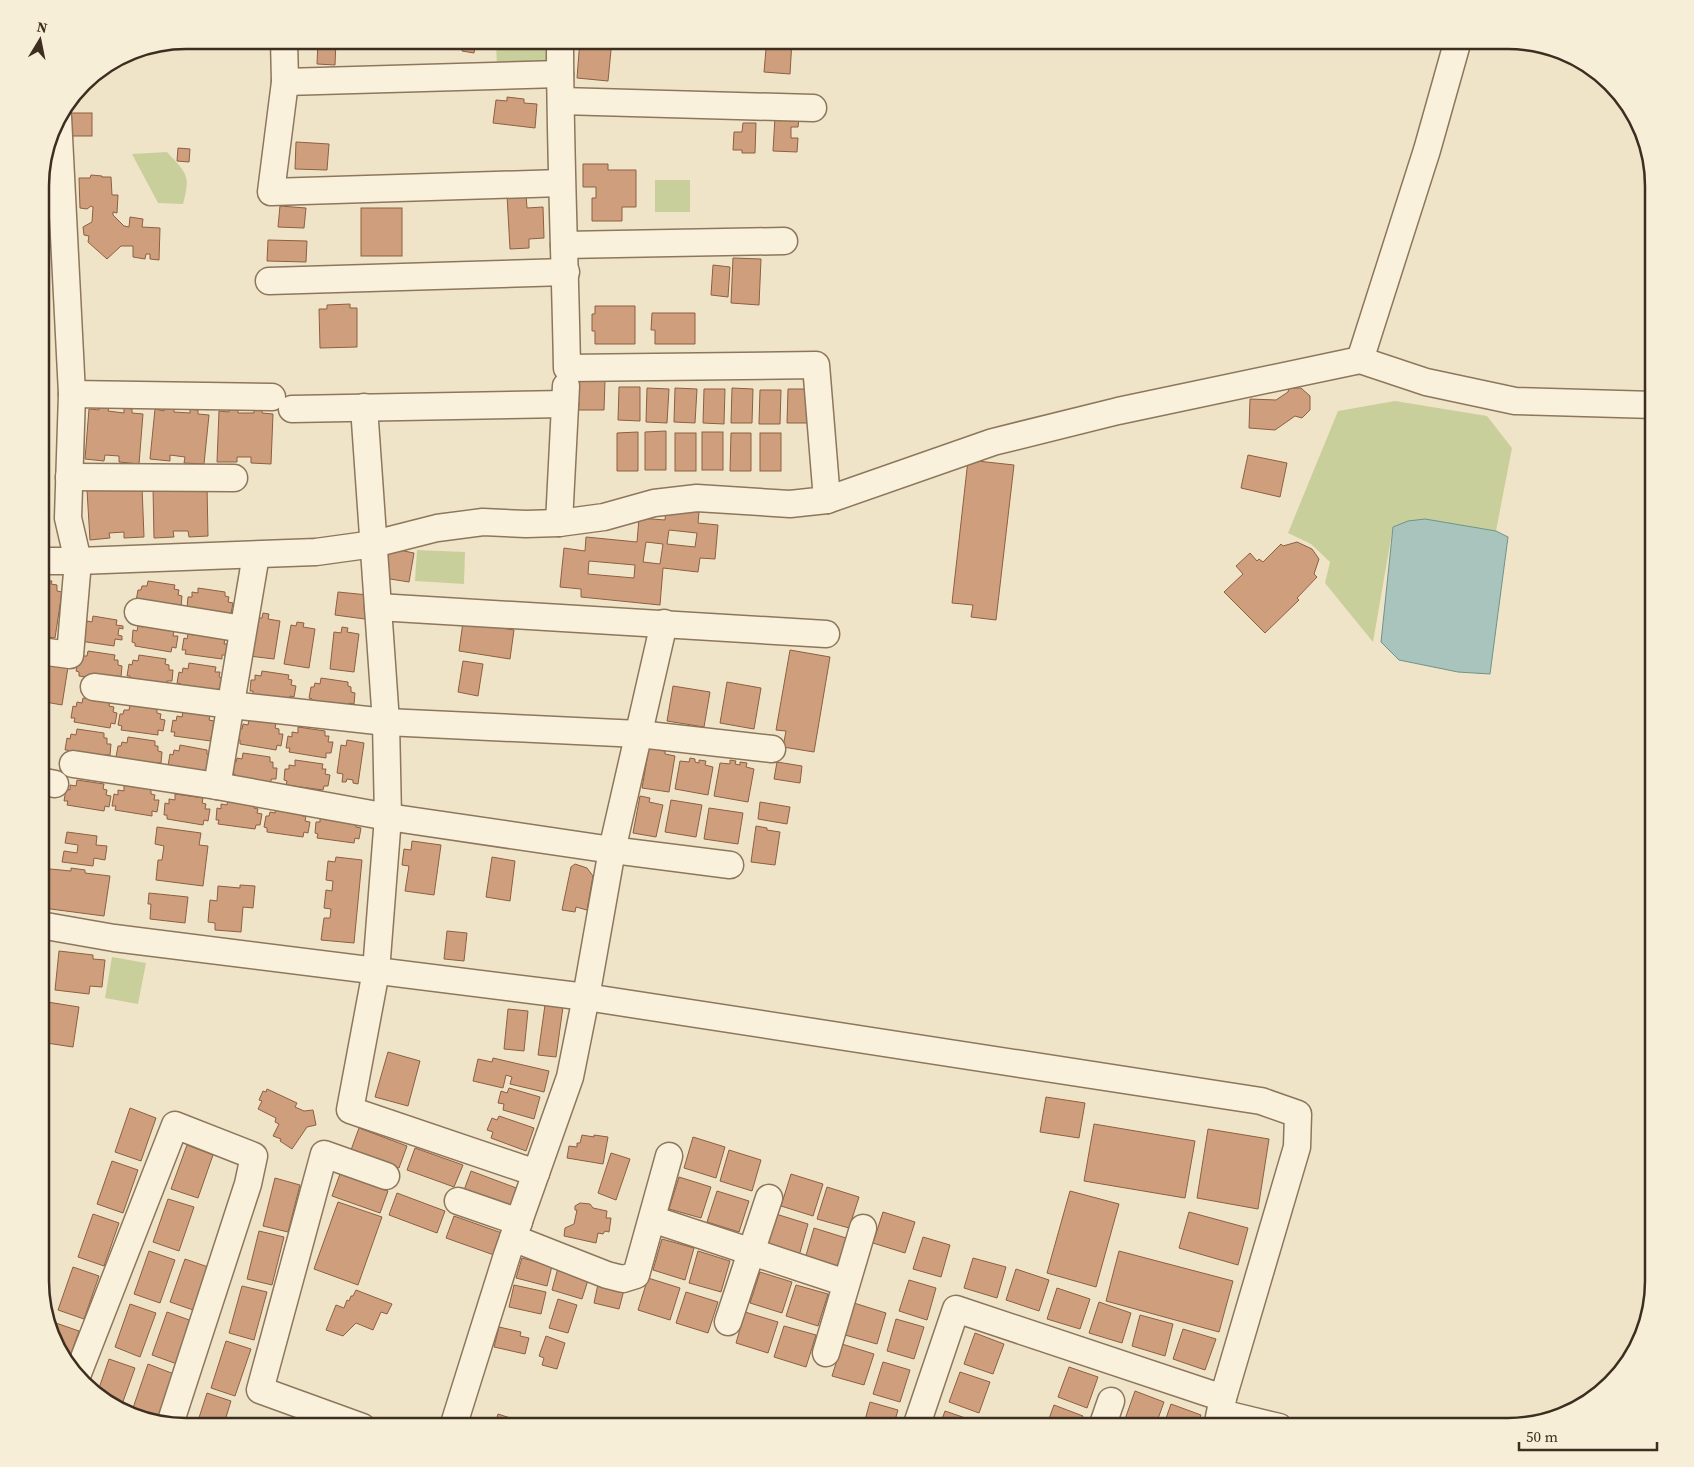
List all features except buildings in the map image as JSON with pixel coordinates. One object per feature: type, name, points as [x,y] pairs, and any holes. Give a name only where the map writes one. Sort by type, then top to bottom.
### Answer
[{"type":"street","points":[[284,49],[285,82],[271,192],[561,183]]},
{"type":"street","points":[[559,523],[567,368],[566,272],[561,183],[560,49]]},
{"type":"street","points":[[1360,360],[1427,150],[1455,49]]},
{"type":"street","points":[[285,82],[560,74]]},
{"type":"street","points":[[561,101],[813,108]]},
{"type":"street","points":[[49,652],[70,656],[78,561],[68,518],[72,394],[53,149]]},
{"type":"street","points":[[564,246],[784,241]]},
{"type":"street","points":[[269,281],[566,272]]},
{"type":"street","points":[[49,561],[316,552],[374,544],[436,528],[482,522],[559,523],[604,517],[654,503],[697,498],[790,504],[827,500],[993,442],[1118,411],[1360,360],[1426,382],[1515,401],[1645,405]]},
{"type":"street","points":[[567,368],[816,365],[827,500]]},
{"type":"street","points":[[72,394],[364,407],[565,404]]},
{"type":"street","points":[[364,407],[386,722],[388,817],[376,971],[350,1110],[536,1173]]},
{"type":"street","points":[[69,477],[234,478]]},
{"type":"street","points":[[217,786],[256,555]]},
{"type":"street","points":[[378,607],[826,634]]},
{"type":"street","points":[[138,612],[243,630]]},
{"type":"street","points":[[456,1418],[516,1230],[570,1077],[612,850],[664,623]]},
{"type":"street","points":[[94,687],[231,705],[386,722],[638,734],[772,749]]},
{"type":"street","points":[[73,764],[217,786],[388,817],[612,850],[730,865]]},
{"type":"street","points":[[49,927],[114,938],[586,997],[1261,1101],[1298,1114],[1297,1147],[1220,1413]]},
{"type":"street","points":[[80,1368],[176,1125],[254,1156],[248,1184],[172,1417]]},
{"type":"street","points":[[320,1418],[260,1390],[324,1154],[386,1176]]},
{"type":"street","points":[[458,1201],[607,1275],[624,1279],[636,1275],[669,1156]]},
{"type":"street","points":[[728,1322],[769,1198]]},
{"type":"street","points":[[652,1219],[846,1283]]},
{"type":"street","points":[[826,1353],[863,1228]]},
{"type":"street","points":[[919,1418],[956,1309],[1220,1413],[1241,1418]]},
{"type":"street","points":[[1105,1418],[1111,1401]]},
{"type":"green space","points":[[496,49],[551,49],[552,69],[497,70]]},
{"type":"green space","points":[[167,152],[186,175],[187,187],[183,204],[158,203],[132,154]]},
{"type":"green space","points":[[655,180],[690,180],[690,212],[655,212]]},
{"type":"green space","points":[[1395,401],[1487,416],[1512,448],[1496,531],[1425,519],[1393,527],[1373,642],[1325,583],[1330,562],[1311,544],[1288,533],[1338,411]]},
{"type":"green space","points":[[417,550],[465,552],[464,584],[415,581]]},
{"type":"green space","points":[[112,957],[146,963],[138,1004],[105,998]]},
{"type":"water","points":[[1425,519],[1496,531],[1508,537],[1490,674],[1458,672],[1399,660],[1381,642],[1393,527],[1408,521]]}]
